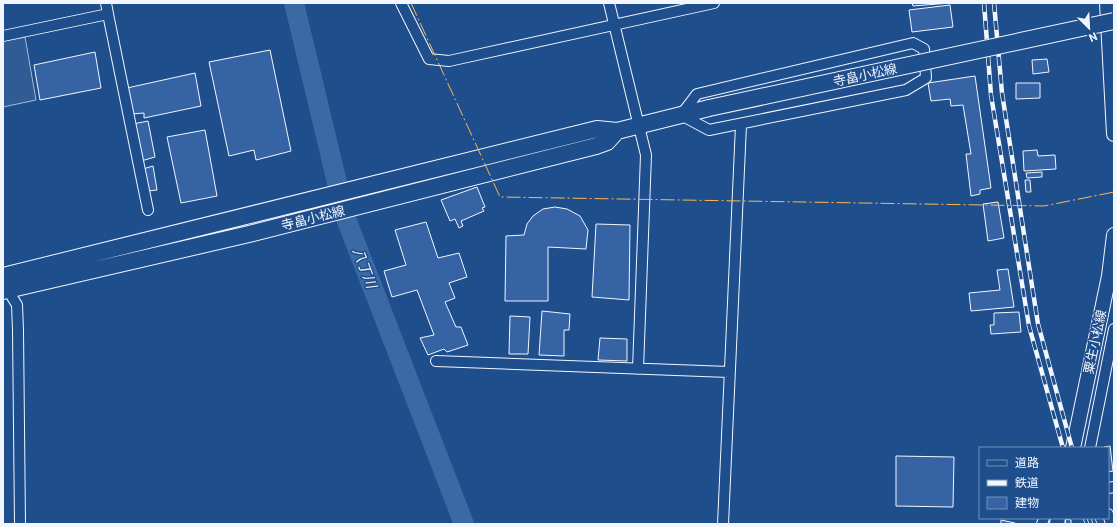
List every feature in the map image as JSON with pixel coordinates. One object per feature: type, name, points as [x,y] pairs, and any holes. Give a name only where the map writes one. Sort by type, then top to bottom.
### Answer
[{"type":"main road","points":[[1108,3],[1112,45],[1114,134]]},
{"type":"main road","name":"寺畠小松線","points":[[4,285],[245,216],[458,165],[597,129],[617,130],[709,108],[1114,21]]},
{"type":"main road","name":"寺畠小松線","points":[[4,285],[249,234],[461,181],[596,146],[607,142],[617,130]]},
{"type":"main road","name":"粟生小松線","points":[[1073,447],[1109,276],[1114,235]]},
{"type":"street","points":[[106,3],[148,210]]},
{"type":"street","points":[[401,3],[429,59],[449,61],[714,3]]},
{"type":"street","points":[[609,3],[646,155],[638,369]]},
{"type":"street","points":[[3,36],[108,14]]},
{"type":"street","points":[[913,43],[924,49],[926,78],[906,90],[740,125],[709,130],[681,115],[698,94],[711,90],[913,43]]},
{"type":"street","points":[[724,524],[740,125]]},
{"type":"street","points":[[4,285],[17,305],[20,524]]},
{"type":"street","points":[[1090,447],[1114,329]]},
{"type":"street","points":[[436,361],[730,372]]},
{"type":"shaded area","points":[[25,37],[36,100],[3,107],[3,41]]},
{"type":"building","points":[[912,3],[950,3],[913,6]]},
{"type":"building","points":[[950,5],[953,27],[912,32],[909,10]]},
{"type":"building","points":[[270,50],[291,151],[256,160],[254,150],[229,156],[209,62]]},
{"type":"building","points":[[95,52],[101,88],[40,100],[34,65]]},
{"type":"building","points":[[1047,59],[1049,72],[1033,74],[1032,60]]},
{"type":"building","points":[[195,73],[201,106],[144,118],[144,113],[132,114],[127,88]]},
{"type":"building","points":[[975,76],[991,188],[980,190],[980,194],[971,196],[966,154],[971,154],[963,105],[951,106],[950,99],[931,101],[928,83]]},
{"type":"building","points":[[1016,83],[1040,83],[1040,98],[1016,99]]},
{"type":"building","points":[[148,121],[155,157],[141,161],[133,124]]},
{"type":"building","points":[[205,130],[217,196],[181,203],[167,137]]},
{"type":"building","points":[[1037,150],[1038,156],[1055,155],[1056,169],[1024,171],[1023,151]]},
{"type":"building","points":[[153,166],[157,190],[148,191],[143,169]]},
{"type":"building","points":[[1042,172],[1042,177],[1027,178],[1026,173]]},
{"type":"building","points":[[1025,180],[1030,180],[1031,192],[1026,192]]},
{"type":"building","points":[[477,187],[485,207],[482,208],[484,211],[461,221],[463,226],[459,228],[455,219],[450,221],[441,200]]},
{"type":"building","points":[[998,202],[1004,238],[988,241],[983,204]]},
{"type":"building","points":[[555,207],[567,209],[580,216],[588,230],[586,249],[548,247],[548,301],[505,301],[506,236],[524,235],[527,224],[533,216],[543,209]]},
{"type":"building","points":[[426,222],[438,258],[459,253],[467,277],[449,283],[455,298],[445,302],[456,327],[461,327],[468,345],[447,352],[444,349],[428,355],[420,338],[434,335],[417,290],[392,297],[384,271],[406,265],[395,230]]},
{"type":"building","points":[[596,224],[630,225],[629,300],[592,297]]},
{"type":"building","points":[[1008,269],[1014,307],[971,311],[969,293],[1000,290],[997,270]]},
{"type":"building","points":[[542,311],[570,314],[569,330],[564,330],[564,356],[539,355]]},
{"type":"building","points":[[1019,312],[1021,332],[991,334],[990,325],[994,325],[994,313]]},
{"type":"building","points":[[510,316],[530,317],[528,354],[509,354]]},
{"type":"building","points":[[600,338],[627,339],[627,361],[598,360]]},
{"type":"building","points":[[1110,446],[1113,471],[1109,472],[1109,447],[1104,447]]},
{"type":"building","points":[[896,456],[954,457],[953,507],[896,506]]},
{"type":"building","points":[[1066,519],[1071,520],[1071,524],[1065,524]]},
{"type":"building","points":[[1001,520],[1015,523],[1015,524],[1001,524]]},
{"type":"waterway","name":"八丁川","points":[[294,3],[345,216],[464,524]]},
{"type":"railway","points":[[984,3],[991,95],[1029,326],[1063,447]]},
{"type":"railway","points":[[994,3],[1002,93],[1038,324],[1072,447]]},
{"type":"railway","points":[[1085,519],[1087,524]]},
{"type":"railway","points":[[1093,519],[1095,524]]},
{"type":"power","points":[[411,3],[500,197],[1044,206],[1114,192]]}]
